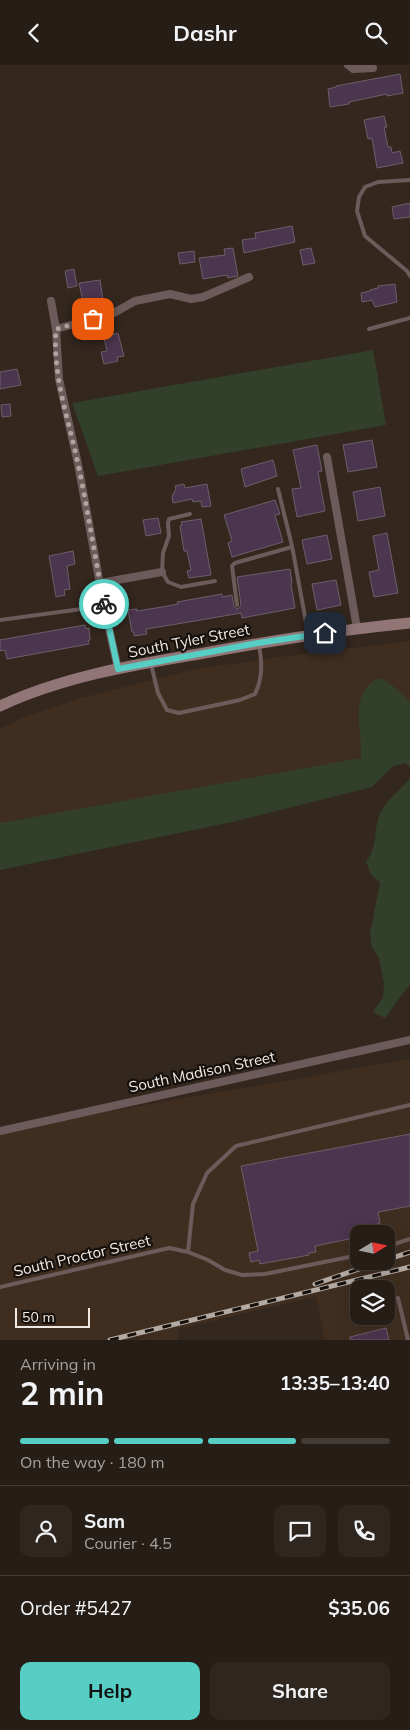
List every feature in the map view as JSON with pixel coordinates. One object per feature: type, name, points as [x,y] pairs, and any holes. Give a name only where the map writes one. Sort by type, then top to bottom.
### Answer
[{"type":"main road","name":"South Tyler Street","points":[[0,705],[36,691],[118,669],[308,635],[410,623]]},
{"type":"street","points":[[348,65],[353,69],[373,68]]},
{"type":"street","points":[[56,329],[112,314],[135,301],[148,298],[170,294],[191,299],[203,297],[249,277]]},
{"type":"street","points":[[51,301],[56,329],[59,379],[78,464],[118,669]]},
{"type":"street","points":[[327,457],[357,628]]},
{"type":"street","points":[[100,583],[162,571]]},
{"type":"street","name":"South Madison Street","points":[[0,1131],[410,1040]]},
{"type":"lane","points":[[410,180],[378,182],[365,187],[359,197],[357,211],[365,236],[408,271],[410,276]]},
{"type":"lane","points":[[369,329],[410,318]]},
{"type":"lane","points":[[278,489],[292,547],[308,635]]},
{"type":"lane","points":[[190,514],[169,519],[169,537],[163,553],[162,571],[168,581],[181,587],[216,581]]},
{"type":"lane","points":[[237,605],[232,574],[234,563],[292,547]]},
{"type":"lane","points":[[0,620],[104,605]]},
{"type":"lane","points":[[151,663],[158,693],[167,710],[180,713],[240,700],[256,694],[261,681],[262,662],[258,643]]},
{"type":"lane","points":[[350,1257],[265,1274],[242,1275],[225,1270],[208,1260],[188,1252],[193,1205],[207,1173],[236,1146],[410,1105]]},
{"type":"lane","points":[[395,1244],[410,1239]]},
{"type":"lane","name":"South Proctor Street","points":[[0,1287],[169,1248],[188,1252]]},
{"type":"lane","points":[[398,1298],[408,1340]]},
{"type":"shaded area","points":[[410,641],[410,757],[0,832],[0,729],[21,718],[77,699],[196,669]]},
{"type":"shaded area","points":[[410,1059],[410,1340],[325,1340],[316,1297],[177,1329],[179,1340],[134,1340],[156,1334],[126,1340],[0,1340],[0,1130]]},
{"type":"green space","points":[[373,350],[386,425],[98,476],[72,403]]},
{"type":"green space","points":[[379,678],[396,689],[410,703],[410,768],[406,763],[393,766],[372,787],[232,822],[0,870],[0,823],[361,758],[360,703],[363,693],[369,685]]},
{"type":"green space","points":[[410,778],[410,984],[385,1018],[373,1012],[383,997],[384,984],[379,958],[372,947],[370,934],[380,883],[371,874],[366,862],[373,849],[376,826],[380,814]]},
{"type":"building","points":[[400,74],[403,93],[387,96],[387,94],[330,107],[328,89]]},
{"type":"building","points":[[384,116],[387,127],[384,127],[388,147],[391,147],[392,153],[400,151],[403,163],[377,168],[372,138],[368,139],[364,120]]},
{"type":"building","points":[[410,203],[410,217],[394,219],[392,207]]},
{"type":"building","points":[[292,226],[295,242],[244,253],[242,240],[256,238],[255,233]]},
{"type":"building","points":[[233,248],[238,276],[228,278],[227,275],[203,279],[199,258],[225,255],[224,249]]},
{"type":"building","points":[[311,248],[315,263],[303,265],[300,250]]},
{"type":"building","points":[[194,251],[195,262],[180,264],[178,253]]},
{"type":"building","points":[[74,269],[77,286],[68,288],[65,271]]},
{"type":"building","points":[[100,280],[103,300],[92,301],[93,304],[84,306],[79,283]]},
{"type":"building","points":[[395,284],[397,302],[375,307],[372,300],[362,302],[361,293],[378,288],[378,286]]},
{"type":"building","points":[[118,333],[124,356],[117,357],[118,361],[104,364],[101,352],[107,351],[104,337]]},
{"type":"building","points":[[17,369],[21,385],[0,389],[0,372]]},
{"type":"building","points":[[10,404],[11,416],[2,417],[1,405]]},
{"type":"building","points":[[372,440],[377,467],[348,472],[343,445]]},
{"type":"building","points":[[317,445],[322,471],[318,472],[325,511],[297,517],[292,489],[301,488],[293,450]]},
{"type":"building","points":[[273,460],[277,476],[245,487],[241,469]]},
{"type":"building","points":[[184,484],[185,488],[207,484],[211,506],[202,507],[201,501],[193,502],[192,499],[173,503],[172,496],[176,489],[175,486]]},
{"type":"building","points":[[380,487],[385,516],[358,521],[353,492]]},
{"type":"building","points":[[275,500],[280,514],[275,515],[283,542],[232,557],[228,543],[232,541],[224,515]]},
{"type":"building","points":[[158,518],[161,533],[146,536],[143,520]]},
{"type":"building","points":[[201,519],[211,575],[189,578],[187,571],[191,570],[187,551],[184,551],[180,526],[182,525],[181,522]]},
{"type":"building","points":[[387,533],[398,593],[374,597],[369,572],[379,570],[373,536]]},
{"type":"building","points":[[327,535],[332,559],[307,564],[302,540]]},
{"type":"building","points":[[73,551],[75,564],[67,566],[70,589],[64,590],[65,595],[56,597],[49,556]]},
{"type":"building","points":[[290,569],[295,608],[242,618],[241,613],[146,629],[147,634],[134,636],[134,632],[132,632],[128,610],[137,609],[137,611],[162,607],[178,604],[177,602],[222,594],[222,597],[232,595],[234,607],[238,609],[241,605],[237,577]]},
{"type":"building","points":[[336,580],[341,605],[317,610],[312,584]]},
{"type":"building","points":[[85,625],[86,629],[89,628],[89,644],[7,659],[5,650],[0,651],[0,640]]},
{"type":"building","points":[[410,1134],[410,1206],[378,1212],[380,1223],[377,1225],[350,1225],[350,1239],[315,1246],[316,1252],[309,1253],[309,1255],[260,1264],[259,1260],[251,1262],[249,1253],[258,1251],[241,1166]]},
{"type":"building","points":[[386,1328],[389,1340],[350,1340],[350,1337]]},
{"type":"railway","points":[[395,1257],[410,1252]]},
{"type":"railway","points":[[110,1340],[410,1267]]},
{"type":"railway","points":[[315,1284],[356,1270]]},
{"type":"way so far","points":[[93,319],[56,329],[56,351],[59,379],[78,464],[104,604]]},
{"type":"route","points":[[104,604],[118,669],[258,643],[325,633]]}]
